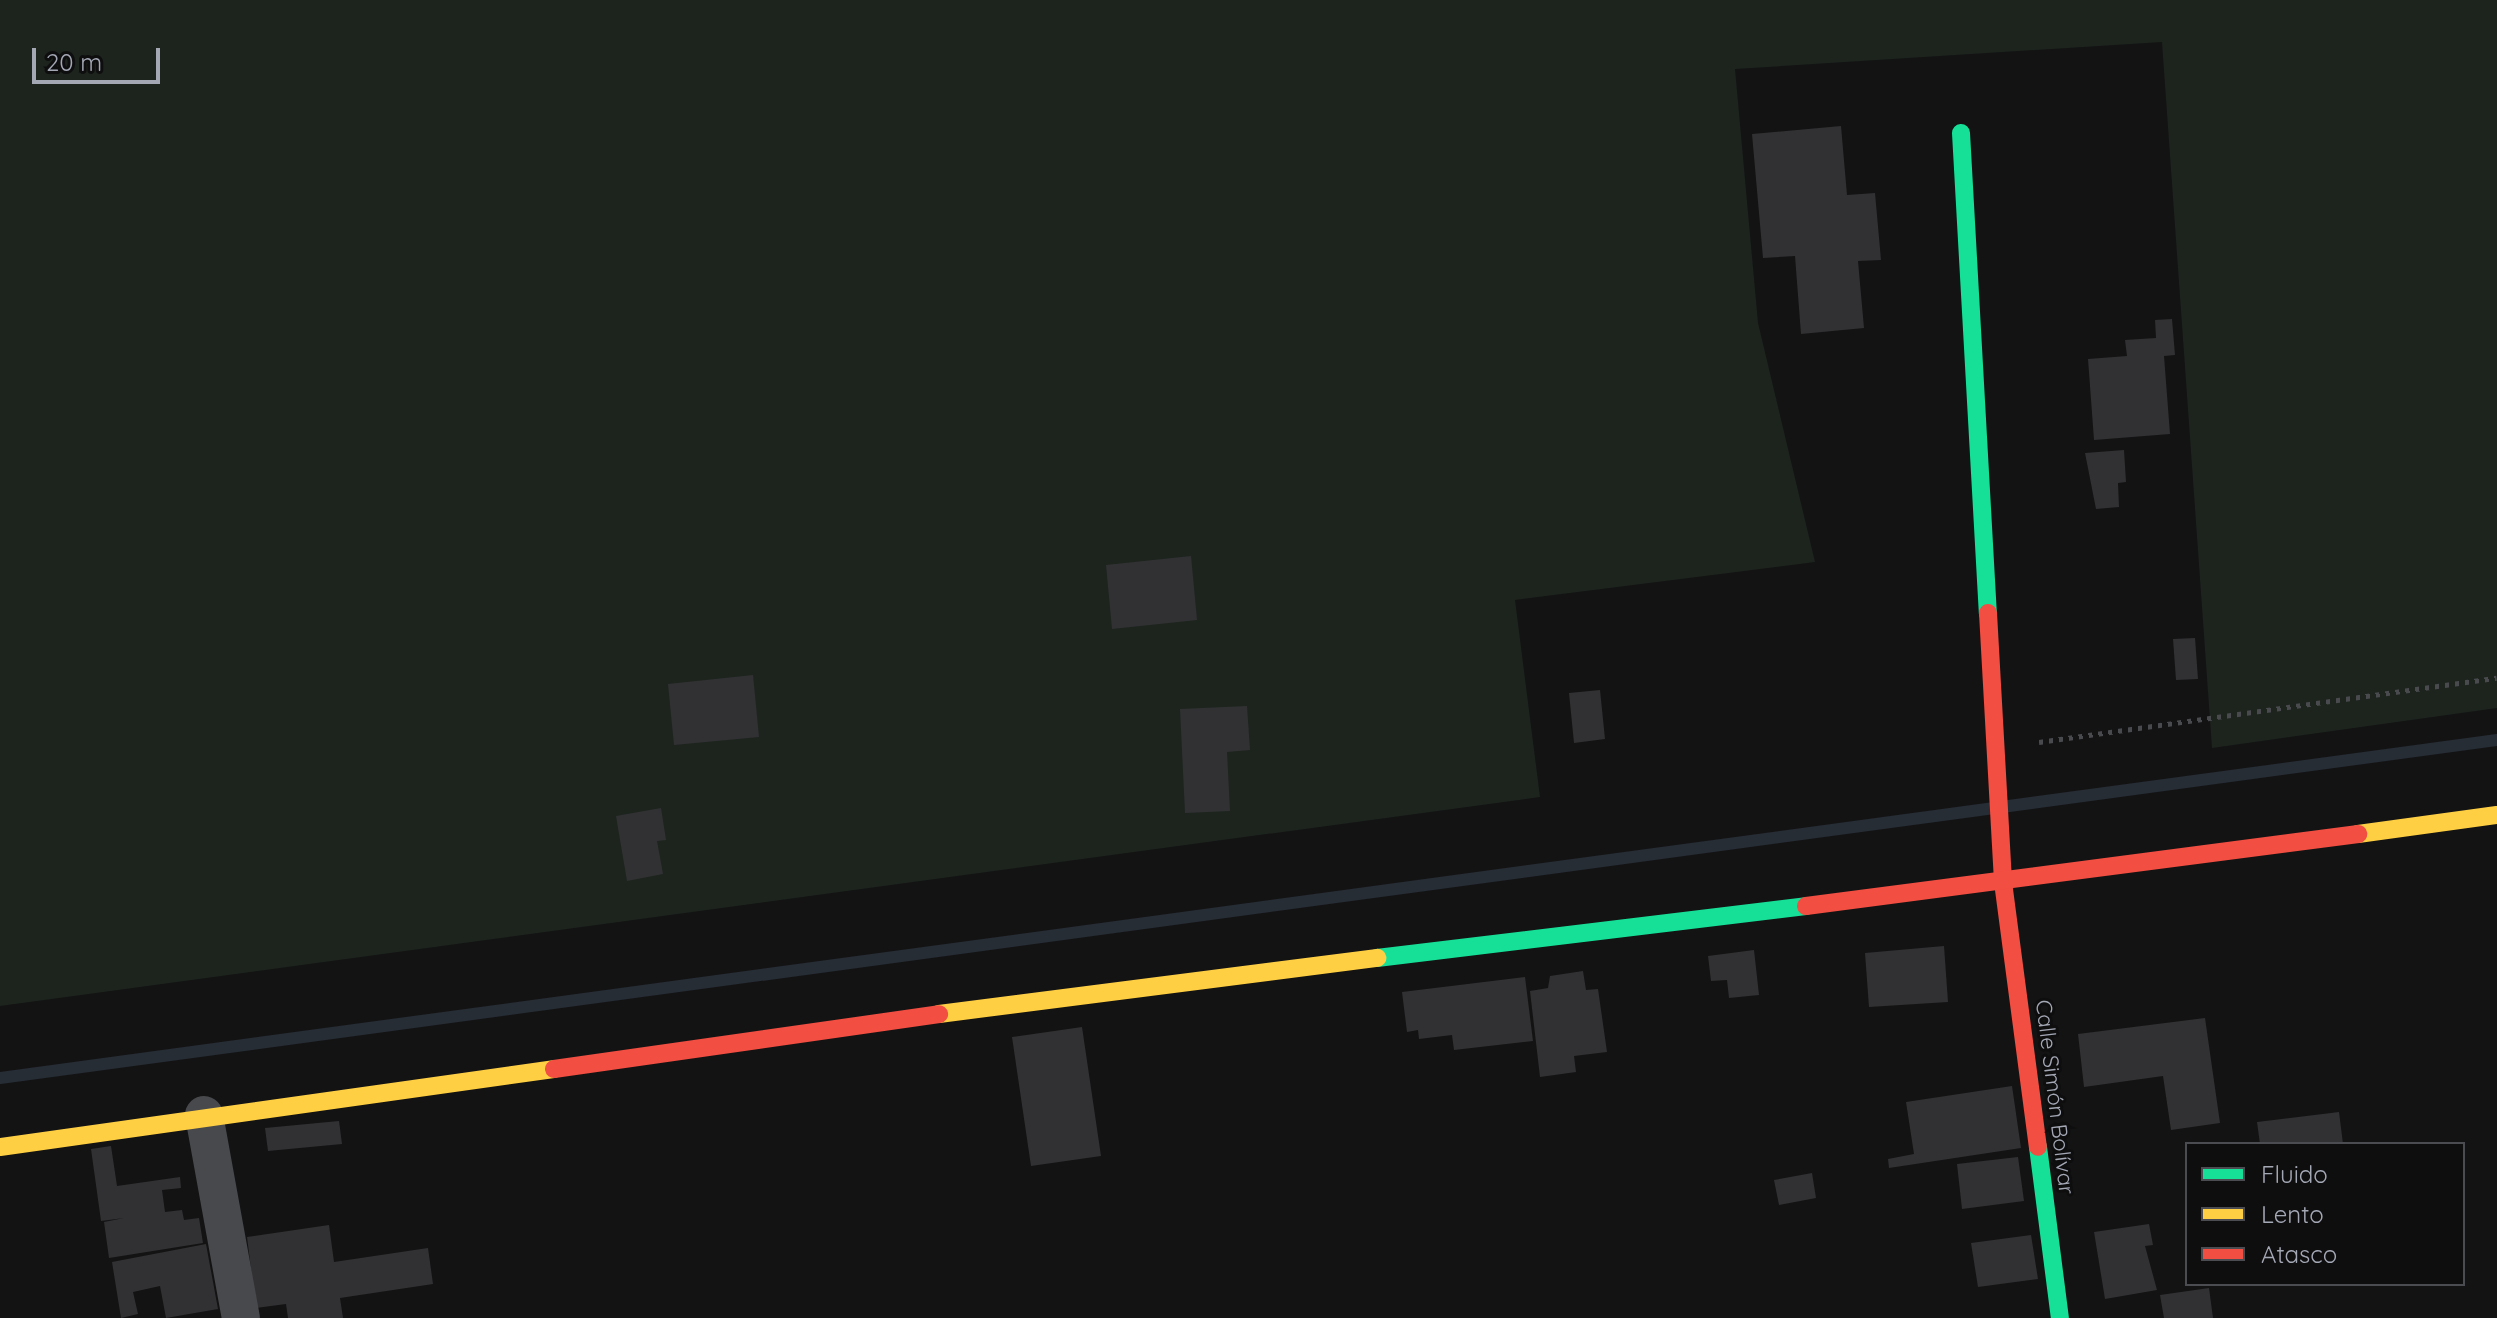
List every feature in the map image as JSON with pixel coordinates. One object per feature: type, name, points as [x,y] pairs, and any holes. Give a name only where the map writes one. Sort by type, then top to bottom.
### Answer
[{"type":"street","name":"Calle Simón Bolívar","points":[[1961,133],[2003,882],[2060,1318]]},
{"type":"street","points":[[0,1147],[204,1115],[1077,995],[2003,882],[2497,815]]},
{"type":"street","points":[[204,1115],[241,1318]]},
{"type":"path","points":[[1995,748],[2497,678]]},
{"type":"shaded area","points":[[0,0],[2497,0],[2497,708],[2212,748],[2162,42],[1735,69],[1758,323],[1815,562],[1515,600],[1540,797],[0,1006]]},
{"type":"building","points":[[1841,126],[1847,195],[1875,193],[1881,260],[1858,261],[1864,328],[1801,334],[1795,256],[1763,258],[1752,134]]},
{"type":"building","points":[[2172,319],[2175,355],[2164,356],[2170,434],[2094,440],[2088,359],[2127,356],[2125,340],[2156,338],[2155,320]]},
{"type":"building","points":[[2124,450],[2126,482],[2118,483],[2119,507],[2096,509],[2085,453]]},
{"type":"building","points":[[1191,556],[1197,620],[1112,629],[1106,565]]},
{"type":"building","points":[[2195,638],[2198,679],[2176,680],[2173,639]]},
{"type":"building","points":[[753,675],[759,737],[674,745],[668,684]]},
{"type":"building","points":[[1600,690],[1605,739],[1574,743],[1569,693]]},
{"type":"building","points":[[1247,706],[1250,750],[1227,752],[1230,811],[1185,813],[1180,709]]},
{"type":"building","points":[[661,808],[666,840],[657,841],[663,874],[627,881],[616,816]]},
{"type":"building","points":[[1944,946],[1948,1002],[1869,1007],[1865,953]]},
{"type":"building","points":[[1754,950],[1759,995],[1729,998],[1727,980],[1711,981],[1708,956]]},
{"type":"building","points":[[1583,971],[1586,990],[1598,989],[1607,1052],[1574,1056],[1576,1072],[1540,1077],[1530,991],[1548,988],[1550,976]]},
{"type":"building","points":[[1525,977],[1533,1041],[1454,1050],[1452,1035],[1419,1039],[1418,1030],[1407,1032],[1402,992]]},
{"type":"building","points":[[2205,1018],[2220,1123],[2171,1130],[2163,1076],[2084,1087],[2078,1034]]},
{"type":"building","points":[[1082,1027],[1101,1156],[1031,1166],[1012,1037]]},
{"type":"building","points":[[2012,1086],[2021,1148],[1889,1168],[1888,1159],[1914,1154],[1906,1102]]},
{"type":"building","points":[[2339,1112],[2343,1142],[2260,1142],[2257,1122]]},
{"type":"building","points":[[339,1121],[342,1144],[268,1151],[265,1128]]},
{"type":"building","points":[[111,1146],[117,1186],[180,1177],[181,1188],[162,1190],[165,1212],[182,1210],[184,1220],[199,1218],[203,1243],[109,1258],[104,1222],[124,1218],[101,1221],[91,1149]]},
{"type":"building","points":[[2018,1157],[2024,1201],[1962,1209],[1957,1164]]},
{"type":"building","points":[[1812,1173],[1816,1198],[1779,1205],[1774,1180]]},
{"type":"building","points":[[2149,1224],[2153,1245],[2145,1246],[2157,1290],[2105,1299],[2094,1232]]},
{"type":"building","points":[[329,1225],[334,1262],[428,1248],[433,1284],[340,1298],[343,1318],[288,1318],[286,1304],[256,1308],[247,1237]]},
{"type":"building","points":[[2031,1235],[2038,1279],[1978,1287],[1971,1243]]},
{"type":"building","points":[[206,1244],[218,1309],[166,1318],[160,1286],[133,1292],[138,1314],[121,1318],[112,1262]]},
{"type":"building","points":[[2209,1288],[2213,1318],[2164,1318],[2160,1295]]},
{"type":"waterway","points":[[0,1078],[2497,740]]},
{"type":"traffic: fast","points":[[1961,133],[1988,613]]},
{"type":"traffic: fast","points":[[1377,958],[1806,906]]},
{"type":"traffic: fast","points":[[2038,1147],[2060,1318]]},
{"type":"traffic: slow","points":[[2358,834],[2497,815]]},
{"type":"traffic: slow","points":[[939,1014],[1377,958]]},
{"type":"traffic: slow","points":[[0,1147],[554,1069]]},
{"type":"traffic: jam","points":[[1988,613],[2003,882],[2038,1147]]},
{"type":"traffic: jam","points":[[1806,906],[2358,834]]},
{"type":"traffic: jam","points":[[554,1069],[939,1014]]}]
